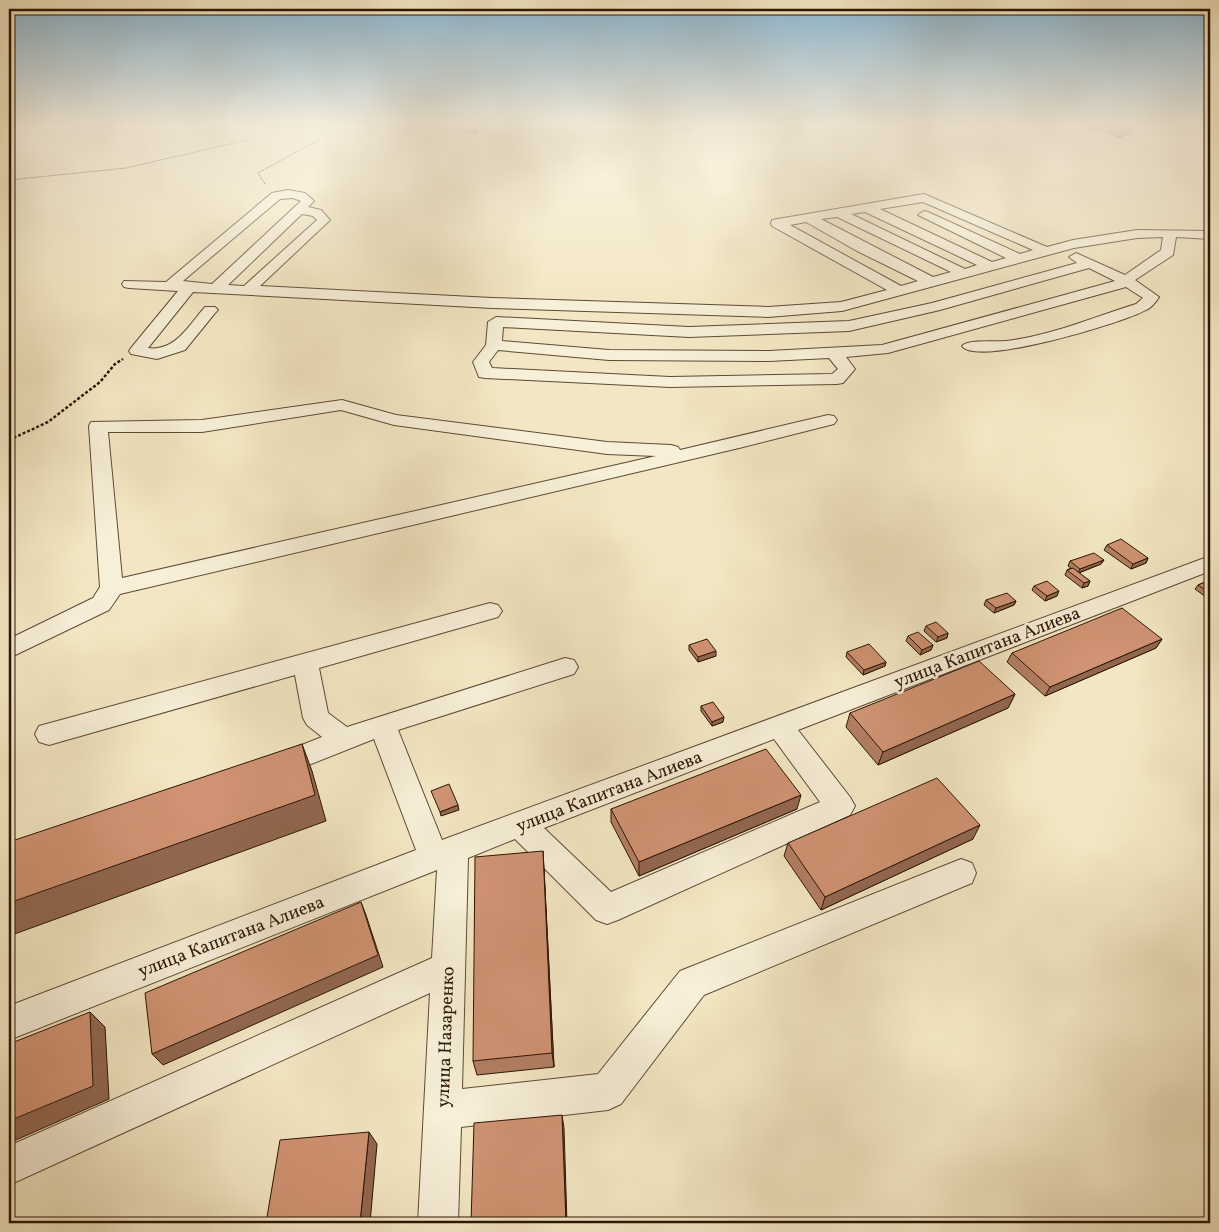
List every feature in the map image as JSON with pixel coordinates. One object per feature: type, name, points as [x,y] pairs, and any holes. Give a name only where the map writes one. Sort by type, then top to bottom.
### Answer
[{"type":"street","points":[[188,288],[173,282],[276,196],[288,193],[304,196],[308,201],[217,287]]},
{"type":"street","points":[[900,291],[777,223],[869,209],[924,198],[1089,264],[1126,281],[1152,297],[1141,308],[1017,345],[985,348],[970,346]]},
{"type":"street","points":[[897,203],[1020,259]]},
{"type":"street","points":[[249,289],[324,220],[317,214],[298,209]]},
{"type":"street","points":[[869,209],[992,267]]},
{"type":"street","points":[[839,213],[965,274]]},
{"type":"street","points":[[809,218],[862,248],[934,283]]},
{"type":"street","points":[[494,345],[609,355],[769,356],[882,350],[1116,287],[1168,252],[1170,233]]},
{"type":"street","points":[[129,284],[188,288],[217,287],[502,304],[768,312],[842,306],[1053,250],[1137,234],[1210,235]]},
{"type":"street","points":[[834,353],[847,369],[837,379],[670,382],[485,373],[481,362],[494,345],[496,322],[689,332],[849,326],[935,307],[1089,264]]},
{"type":"street","points":[[137,352],[188,288]]},
{"type":"street","points":[[137,352],[157,354],[179,346],[210,310]]},
{"type":"street","points":[[9,649],[101,604],[112,588],[98,426],[202,426],[342,405],[394,420],[608,448],[702,452]]},
{"type":"street","points":[[112,588],[352,531],[702,452],[828,420]]},
{"type":"street","name":"улица Капитана Алиева","points":[[9,1023],[443,854],[1210,563]]},
{"type":"street","points":[[49,734],[306,664],[490,611]]},
{"type":"street","points":[[306,664],[316,718],[344,740]]},
{"type":"street","points":[[254,774],[382,725],[565,667]]},
{"type":"street","points":[[382,725],[443,854]]},
{"type":"street","points":[[520,825],[607,908],[840,806],[779,726]]},
{"type":"street","name":"улица Назаренко","points":[[438,1223],[448,968],[443,854]]},
{"type":"street","points":[[442,1110],[608,1091],[692,983],[961,873]]},
{"type":"street","points":[[9,1166],[448,968]]},
{"type":"path","points":[[263,181],[275,188],[276,196]]},
{"type":"path","points":[[9,440],[48,422],[100,382],[115,364],[137,352]]},
{"type":"building","points":[[1121,539],[1148,558],[1133,564],[1107,545]]},
{"type":"building","points":[[1094,553],[1104,560],[1080,569],[1070,561]]},
{"type":"building","points":[[1073,568],[1090,581],[1084,583],[1067,570]]},
{"type":"building","points":[[1210,580],[1210,593],[1198,585]]},
{"type":"building","points":[[1047,581],[1059,591],[1047,596],[1034,586]]},
{"type":"building","points":[[1007,593],[1016,601],[996,608],[986,600]]},
{"type":"building","points":[[1122,608],[1162,639],[1050,687],[1012,653]]},
{"type":"building","points":[[936,622],[948,633],[938,637],[926,626]]},
{"type":"building","points":[[918,632],[933,645],[922,650],[908,636]]},
{"type":"building","points":[[707,639],[716,651],[698,657],[689,645]]},
{"type":"building","points":[[869,644],[886,662],[864,670],[847,652]]},
{"type":"building","points":[[979,661],[1015,694],[883,752],[850,713]]},
{"type":"building","points":[[713,702],[724,717],[712,722],[701,706]]},
{"type":"building","points":[[302,744],[315,795],[9,903],[9,842]]},
{"type":"building","points":[[766,749],[801,795],[639,862],[611,809]]},
{"type":"building","points":[[937,778],[980,825],[825,897],[788,843]]},
{"type":"building","points":[[449,784],[458,805],[440,812],[431,791]]},
{"type":"building","points":[[543,851],[552,1053],[473,1061],[475,857]]},
{"type":"building","points":[[361,902],[378,955],[152,1054],[145,993]]},
{"type":"building","points":[[90,1012],[93,1086],[9,1121],[9,1044]]},
{"type":"building","points":[[562,1115],[566,1223],[471,1223],[474,1123]]},
{"type":"building","points":[[369,1132],[360,1223],[266,1223],[280,1140]]}]
